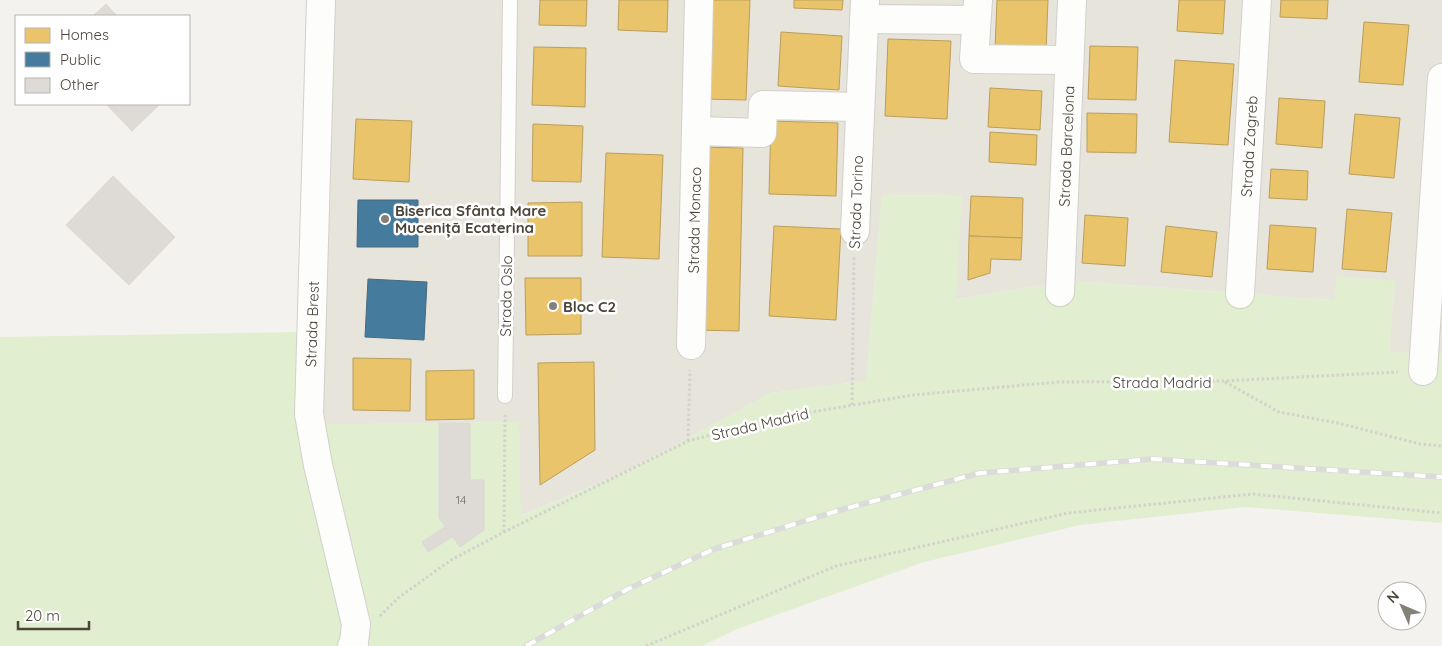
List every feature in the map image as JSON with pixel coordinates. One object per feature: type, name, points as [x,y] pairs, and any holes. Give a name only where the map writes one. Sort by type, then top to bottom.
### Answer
[{"type":"street","name":"Strada Brest","points":[[321,0],[309,414],[318,465],[356,624],[353,645]]},
{"type":"street","name":"Strada Monaco","points":[[691,345],[699,0]]},
{"type":"street","name":"Strada Barcelona","points":[[1060,292],[1072,0]]},
{"type":"street","name":"Strada Zagreb","points":[[1240,294],[1257,0]]},
{"type":"street","points":[[864,10],[977,10],[974,59],[1069,60]]},
{"type":"street","name":"Strada Torino","points":[[855,231],[864,10]]},
{"type":"street","points":[[1423,371],[1437,228],[1442,78]]},
{"type":"street","points":[[696,131],[762,133],[762,105],[860,107]]},
{"type":"lane","name":"Strada Oslo","points":[[505,396],[510,0]]},
{"type":"path","name":"Strada Torino","points":[[852,405],[855,231]]},
{"type":"path","points":[[688,441],[691,345]]},
{"type":"path","name":"Strada Madrid","points":[[353,645],[398,598],[451,560],[688,441],[782,417],[913,395],[1059,382],[1224,381],[1423,371]]},
{"type":"path","name":"Strada Madrid","points":[[1224,381],[1279,412],[1338,423],[1420,444],[1442,446]]},
{"type":"path","points":[[504,532],[505,396]]},
{"type":"path","points":[[646,646],[836,566],[1068,513],[1253,494],[1442,513]]},
{"type":"shaded area","points":[[308,0],[1442,0],[1442,354],[1389,352],[1395,281],[1334,300],[1070,281],[955,299],[961,196],[882,195],[866,381],[771,393],[625,472],[520,516],[519,422],[294,425]]},
{"type":"green space","points":[[882,195],[962,196],[956,299],[1070,281],[1334,300],[1337,276],[1395,281],[1389,352],[1442,354],[1442,523],[1245,507],[1080,525],[924,562],[737,629],[702,646],[0,646],[0,337],[298,332],[295,424],[519,422],[521,516],[625,472],[771,393],[866,381]]},
{"type":"building: Homes","points":[[540,0],[587,0],[586,26],[539,25]]},
{"type":"building: Homes","points":[[619,0],[668,0],[667,32],[618,30]]},
{"type":"building: Homes","points":[[707,0],[750,0],[746,100],[703,99]]},
{"type":"building: Homes","points":[[794,0],[843,0],[842,10],[794,8]]},
{"type":"building: Homes","points":[[997,0],[1048,0],[1046,51],[995,49]]},
{"type":"building: Homes","points":[[1179,0],[1225,0],[1223,34],[1177,31]]},
{"type":"building: Homes","points":[[1281,0],[1328,0],[1327,19],[1280,17]]},
{"type":"building: Homes","points":[[1364,22],[1409,25],[1403,85],[1359,82]]},
{"type":"building: Homes","points":[[781,32],[842,36],[839,90],[778,86]]},
{"type":"building: Homes","points":[[888,39],[951,41],[947,119],[885,116]]},
{"type":"building: Homes","points":[[1090,46],[1138,47],[1136,100],[1088,99]]},
{"type":"building: Homes","points":[[534,47],[586,48],[585,107],[532,105]]},
{"type":"building: Homes","points":[[1175,60],[1234,64],[1228,145],[1169,142]]},
{"type":"building: Homes","points":[[990,88],[1042,91],[1040,130],[988,127]]},
{"type":"building: Homes","points":[[1279,98],[1325,101],[1322,148],[1276,144]]},
{"type":"building: Homes","points":[[1087,113],[1137,114],[1136,153],[1087,152]]},
{"type":"building: Homes","points":[[1355,114],[1400,118],[1394,178],[1349,174]]},
{"type":"building: Homes","points":[[356,119],[412,121],[409,182],[353,179]]},
{"type":"building: Homes","points":[[771,121],[838,123],[836,196],[769,194]]},
{"type":"building: Homes","points":[[533,124],[583,126],[581,182],[532,181]]},
{"type":"building: Homes","points":[[990,132],[1037,135],[1036,165],[989,162]]},
{"type":"building: Homes","points":[[699,147],[743,148],[739,331],[696,330]]},
{"type":"building: Homes","points":[[606,153],[663,155],[659,259],[602,257]]},
{"type":"building: Homes","points":[[1271,169],[1308,171],[1307,200],[1269,198]]},
{"type":"building: Homes","points":[[971,196],[1023,198],[1022,238],[969,236]]},
{"type":"building: Homes","points":[[582,202],[582,256],[528,256],[528,203]]},
{"type":"building: Homes","points":[[1347,209],[1392,213],[1386,272],[1342,269]]},
{"type":"building: Homes","points":[[1085,215],[1128,218],[1125,266],[1082,263]]},
{"type":"building: Homes","points":[[1270,225],[1316,228],[1313,272],[1267,269]]},
{"type":"building: Homes","points":[[774,226],[841,229],[836,320],[769,316]]},
{"type":"building: Homes","points":[[1166,226],[1217,232],[1212,277],[1161,272]]},
{"type":"building: Homes","points":[[969,236],[1022,238],[1021,260],[991,259],[990,273],[968,280]]},
{"type":"building: Homes","name":"Bloc C2","points":[[525,278],[581,278],[581,334],[526,335]]},
{"type":"building: Homes","points":[[353,358],[411,359],[410,411],[353,410]]},
{"type":"building: Homes","points":[[594,362],[595,450],[540,485],[538,363]]},
{"type":"building: Homes","points":[[474,370],[474,419],[426,420],[426,371]]},
{"type":"building: Public","points":[[358,200],[418,200],[418,247],[357,247]]},
{"type":"building: Public","points":[[368,279],[427,282],[424,340],[365,337]]},
{"type":"building: Other","points":[[106,4],[116,15],[94,15]]},
{"type":"building: Other","points":[[107,105],[159,105],[132,131]]},
{"type":"building: Other","points":[[113,176],[175,237],[129,285],[66,225]]},
{"type":"building: Other","points":[[439,423],[470,423],[470,480],[484,480],[484,530],[460,547],[439,518]]},
{"type":"building: Other","points":[[445,527],[452,537],[428,552],[422,542]]},
{"type":"railway","points":[[526,646],[628,589],[714,549],[840,510],[980,473],[1153,459],[1442,477]]},
{"type":"place","name":"Biserica Sfânta Mare Muceniță Ecaterina","points":[[385,219]]},
{"type":"place","name":"Bloc C2","points":[[553,306]]}]
